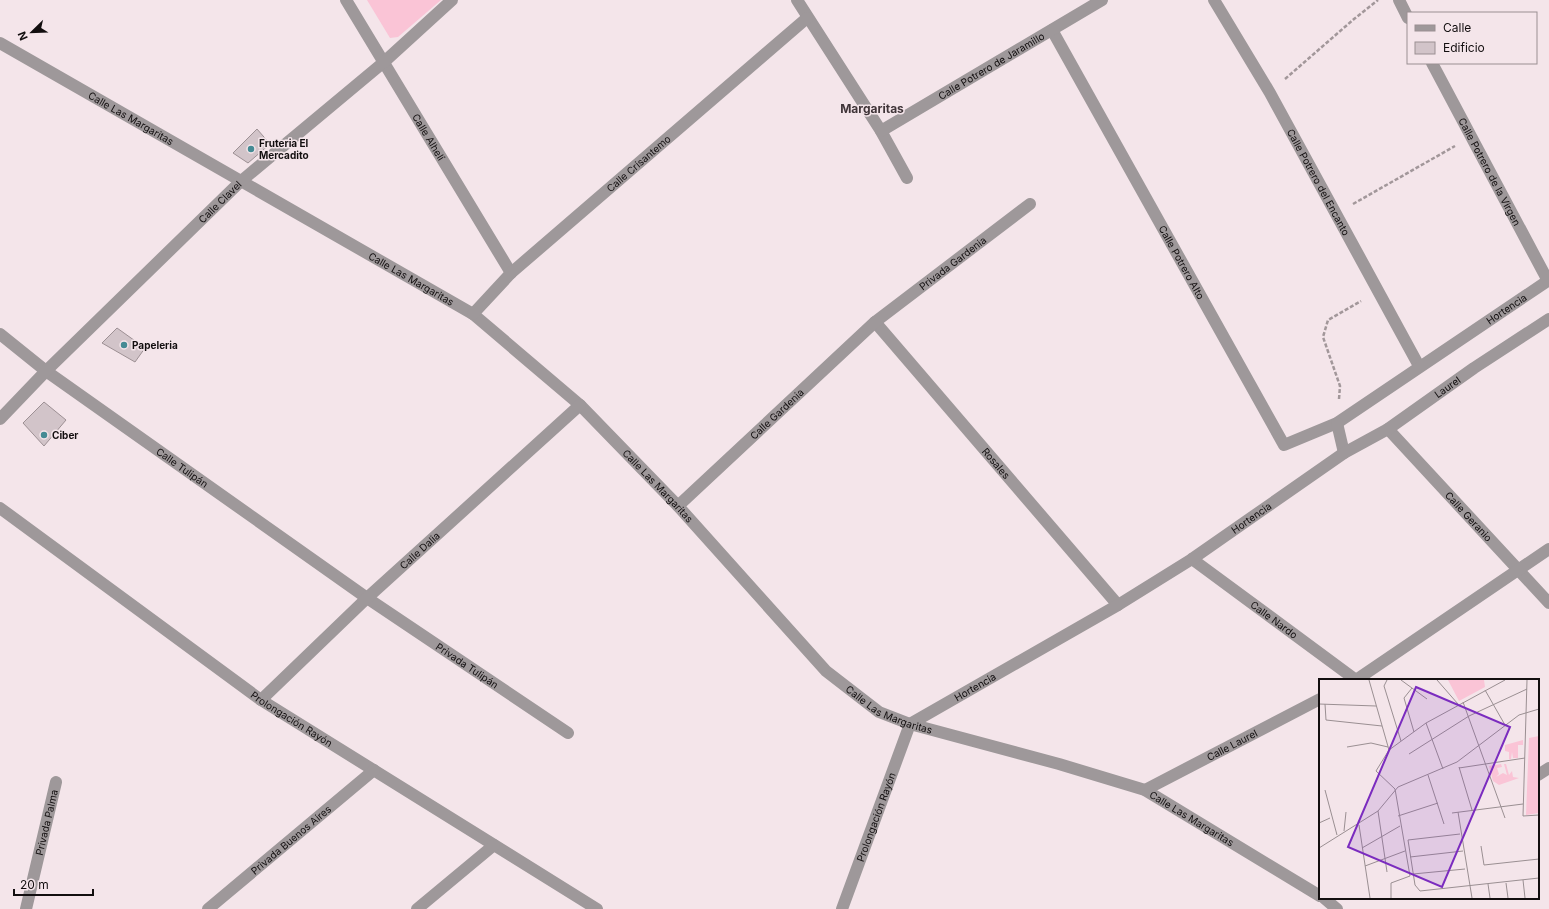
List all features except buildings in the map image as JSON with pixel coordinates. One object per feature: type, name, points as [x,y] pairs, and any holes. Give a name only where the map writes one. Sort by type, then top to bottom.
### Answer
[{"type":"street","name":"Calle Alhelí","points":[[346,0],[511,273]]},
{"type":"street","name":"Calle Clavel","points":[[0,419],[46,371],[240,182],[384,62],[452,0]]},
{"type":"street","points":[[797,0],[807,18],[882,131],[907,178]]},
{"type":"street","name":"Calle Potrero de Jaramillo","points":[[882,131],[1102,0]]},
{"type":"street","name":"Calle Potrero del Encanto","points":[[1214,0],[1270,93],[1419,366]]},
{"type":"street","points":[[1399,0],[1407,16]]},
{"type":"street","name":"Calle Crisantemo","points":[[474,314],[511,273],[807,18]]},
{"type":"street","name":"Calle Potrero Alto","points":[[1052,30],[1284,445],[1337,423]]},
{"type":"street","name":"Calle Las Margaritas","points":[[0,43],[240,182],[474,314],[580,405],[678,506],[826,671],[879,712],[910,724],[1059,764],[1145,790],[1319,894]]},
{"type":"street","name":"Calle Potrero de la Virgen","points":[[1433,64],[1548,280]]},
{"type":"street","name":"Privada Gardenia","points":[[875,322],[1030,204]]},
{"type":"street","name":"Hortencia","points":[[1337,423],[1548,280]]},
{"type":"street","name":"Laurel","points":[[1344,454],[1388,429],[1474,368],[1549,319]]},
{"type":"street","name":"Calle Gardenia","points":[[678,506],[875,322]]},
{"type":"street","name":"Rosales","points":[[875,322],[1118,605]]},
{"type":"street","name":"Calle Tulipán","points":[[0,334],[46,371],[368,598]]},
{"type":"street","name":"Calle Dalia","points":[[261,700],[368,598],[580,405]]},
{"type":"street","points":[[1337,423],[1344,454]]},
{"type":"street","name":"Calle Geranio","points":[[1388,429],[1549,603]]},
{"type":"street","name":"Hortencia","points":[[910,724],[1118,605],[1192,559],[1344,454]]},
{"type":"street","name":"Prolongación Rayón","points":[[0,508],[261,700],[597,909]]},
{"type":"street","points":[[1357,679],[1549,549]]},
{"type":"street","name":"Calle Nardo","points":[[1192,559],[1355,679]]},
{"type":"street","name":"Privada Tulipán","points":[[368,598],[568,733]]},
{"type":"street","name":"Calle Laurel","points":[[1145,790],[1319,700]]},
{"type":"street","name":"Prolongación Rayón","points":[[842,909],[910,724]]},
{"type":"street","points":[[1539,774],[1549,768]]},
{"type":"street","name":"Privada Buenos Aires","points":[[208,909],[374,770]]},
{"type":"street","name":"Privada Palma","points":[[26,909],[56,782]]},
{"type":"street","points":[[417,909],[494,845]]},
{"type":"path","points":[[1270,93],[1354,19],[1378,0]]},
{"type":"path","points":[[1336,214],[1472,137]]},
{"type":"path","points":[[1337,423],[1340,386],[1323,337],[1328,320],[1377,291]]},
{"type":"shaded area","points":[[367,0],[441,0],[398,37],[390,38]]},
{"type":"place","name":"Fruteria El Mercadito","points":[[251,149]]},
{"type":"place","name":"Papeleria","points":[[124,345]]},
{"type":"place","name":"Ciber","points":[[44,435]]},
{"type":"district","name":"Margaritas","points":[[872,109]]}]
